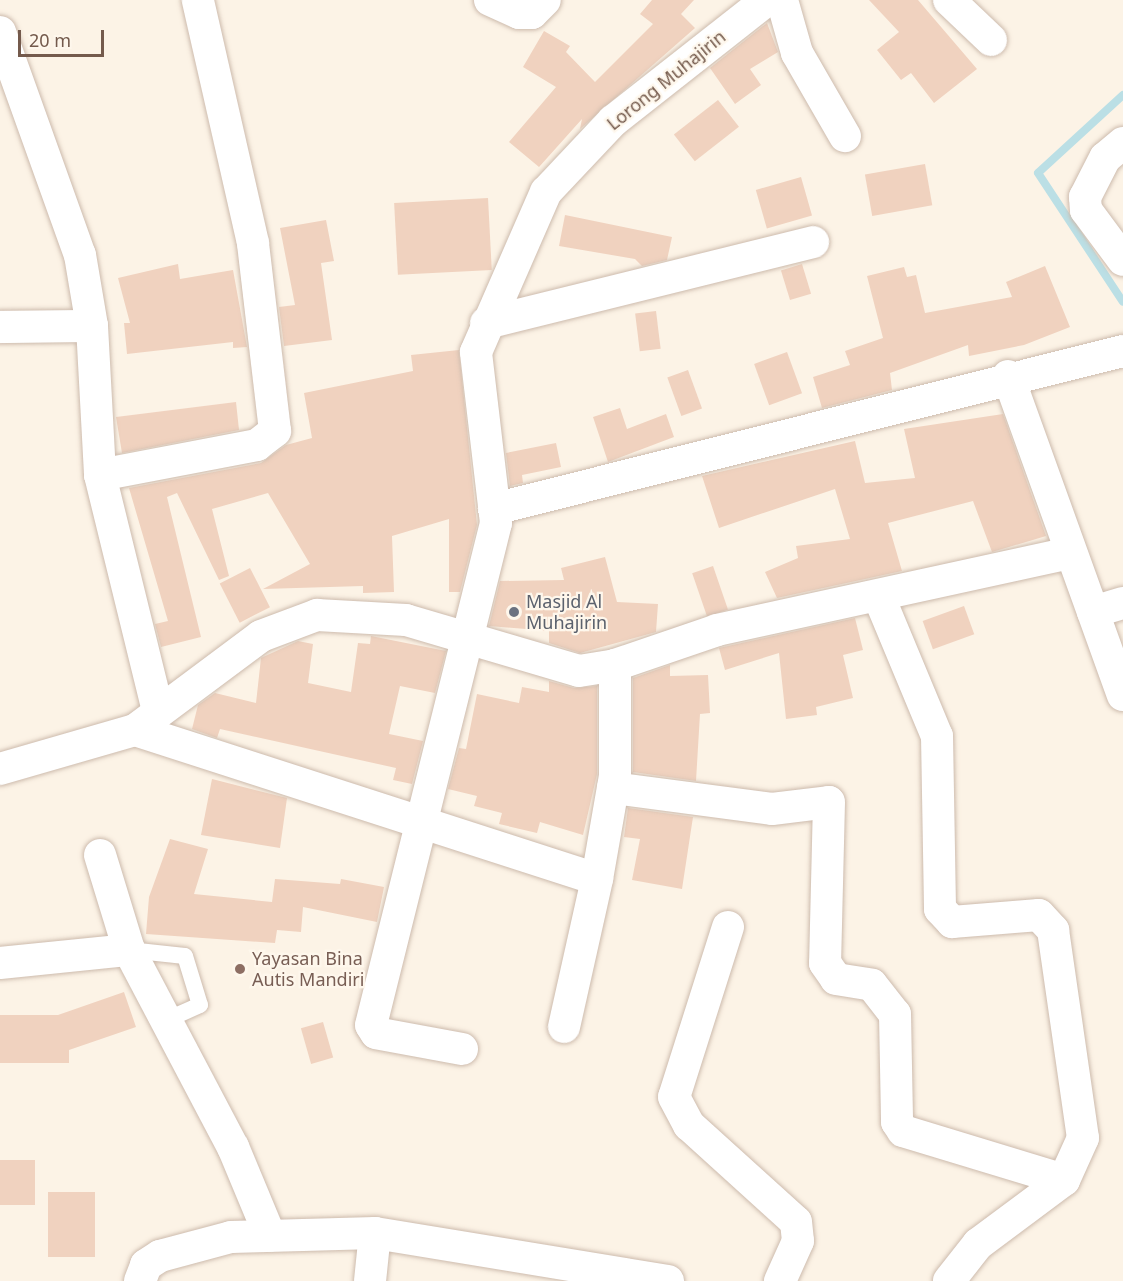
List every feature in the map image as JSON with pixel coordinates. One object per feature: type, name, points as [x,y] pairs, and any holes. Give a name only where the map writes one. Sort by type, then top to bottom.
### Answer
[{"type":"street","points":[[100,475],[257,445],[275,431],[253,243],[198,0]]},
{"type":"street","points":[[490,0],[525,13],[545,0]]},
{"type":"street","name":"Lorong Muhajirin","points":[[462,1049],[372,1029],[421,818],[470,641],[496,523],[476,352],[486,323],[546,192],[613,121],[767,0]]},
{"type":"street","points":[[782,0],[797,53],[845,136]]},
{"type":"street","points":[[950,0],[991,40]]},
{"type":"street","points":[[0,32],[8,80],[80,255],[92,326],[100,475],[146,721]]},
{"type":"street","points":[[1123,143],[1106,158],[1085,197],[1086,210],[1123,260]]},
{"type":"street","points":[[486,323],[813,242]]},
{"type":"street","points":[[0,327],[92,326]]},
{"type":"street","points":[[494,509],[1008,376],[1123,351]]},
{"type":"street","points":[[1008,376],[1123,695]]},
{"type":"street","points":[[0,769],[146,721],[261,636],[317,615],[406,620],[557,669],[615,665],[717,630],[879,597],[1070,553]]},
{"type":"street","points":[[879,597],[937,736],[940,909],[952,922],[1038,915],[1053,930],[1083,1138],[1064,1180],[978,1244],[949,1281]]},
{"type":"street","points":[[1093,612],[1123,603]]},
{"type":"street","points":[[564,1027],[597,879],[613,788],[615,665]]},
{"type":"street","points":[[146,721],[597,879]]},
{"type":"street","points":[[613,788],[772,809],[829,802],[825,963],[836,979],[872,985],[895,1014],[897,1122],[903,1131],[1064,1180]]},
{"type":"street","points":[[100,855],[129,950],[164,1021],[233,1147],[270,1236]]},
{"type":"street","points":[[729,927],[674,1097],[689,1125],[796,1222],[798,1241],[780,1281]]},
{"type":"street","points":[[0,963],[129,950]]},
{"type":"street","points":[[370,1281],[375,1233]]},
{"type":"street","points":[[140,1281],[146,1265],[160,1256],[231,1237],[375,1233],[668,1281]]},
{"type":"lane","points":[[129,950],[184,956],[200,1005],[164,1021]]},
{"type":"building","points":[[652,0],[694,0],[681,14],[695,28],[580,129],[582,119],[539,167],[509,142],[556,87],[523,67],[544,31],[570,46],[566,52],[595,82],[653,24],[640,14]]},
{"type":"building","points":[[869,0],[918,0],[977,69],[934,103],[911,73],[901,80],[877,50],[899,32]]},
{"type":"building","points":[[767,23],[778,52],[750,69],[761,85],[735,104],[710,68]]},
{"type":"building","points":[[718,100],[739,127],[695,161],[674,134]]},
{"type":"building","points":[[925,164],[932,205],[872,216],[865,175]]},
{"type":"building","points":[[801,177],[812,215],[767,228],[756,190]]},
{"type":"building","points":[[488,198],[492,270],[398,275],[394,203]]},
{"type":"building","points":[[565,215],[672,237],[667,260],[642,266],[635,259],[559,246]]},
{"type":"building","points":[[326,220],[334,261],[321,263],[332,340],[284,346],[279,307],[295,305],[280,228]]},
{"type":"building","points":[[178,264],[180,279],[233,270],[247,347],[233,348],[233,342],[127,354],[124,323],[130,323],[118,278]]},
{"type":"building","points":[[802,264],[811,294],[790,300],[781,270]]},
{"type":"building","points":[[1045,266],[1070,327],[1024,345],[969,356],[968,345],[890,373],[892,390],[822,408],[813,377],[850,365],[845,351],[883,338],[867,276],[904,267],[907,277],[916,275],[925,313],[1012,297],[1006,282]]},
{"type":"building","points":[[656,311],[661,349],[640,351],[635,314]]},
{"type":"building","points":[[459,350],[477,525],[460,592],[449,592],[449,519],[392,536],[394,592],[363,593],[363,586],[263,589],[310,564],[268,493],[212,509],[229,576],[219,580],[177,493],[167,497],[201,637],[161,647],[155,624],[168,621],[129,488],[261,463],[286,445],[312,438],[304,393],[413,371],[411,355]]},
{"type":"building","points":[[787,352],[802,393],[769,405],[754,364]]},
{"type":"building","points":[[688,370],[702,409],[681,416],[667,378]]},
{"type":"building","points":[[236,402],[239,430],[122,453],[116,417]]},
{"type":"building","points":[[620,408],[627,429],[666,414],[674,437],[608,462],[593,417]]},
{"type":"building","points":[[1003,414],[1046,536],[992,552],[973,501],[888,523],[902,571],[777,598],[765,572],[798,558],[796,546],[850,539],[835,489],[719,528],[702,476],[855,441],[865,483],[915,478],[904,429]]},
{"type":"building","points":[[556,443],[561,467],[522,475],[523,483],[510,486],[506,453]]},
{"type":"building","points":[[605,557],[617,602],[658,604],[656,632],[580,653],[549,643],[549,631],[489,626],[500,581],[564,580],[561,568]]},
{"type":"building","points":[[713,566],[728,609],[707,617],[692,573]]},
{"type":"building","points":[[250,568],[270,607],[240,623],[220,583]]},
{"type":"building","points":[[964,606],[974,634],[933,649],[923,621]]},
{"type":"building","points":[[855,618],[863,650],[843,655],[853,698],[816,707],[817,715],[786,719],[779,653],[725,670],[719,648]]},
{"type":"building","points":[[371,636],[446,651],[435,693],[400,686],[389,734],[423,741],[412,784],[393,780],[396,768],[220,729],[217,738],[192,729],[198,705],[215,693],[256,703],[261,658],[298,641],[313,644],[308,683],[351,692],[358,643],[370,644]]},
{"type":"building","points":[[670,665],[670,676],[708,675],[710,713],[700,714],[696,781],[633,772],[633,678]]},
{"type":"building","points":[[549,681],[574,688],[597,686],[597,774],[583,835],[540,822],[537,833],[499,824],[502,813],[474,806],[477,796],[448,789],[459,748],[466,749],[477,694],[519,703],[522,687],[549,692]]},
{"type":"building","points":[[212,779],[287,798],[280,848],[201,835]]},
{"type":"building","points":[[628,808],[693,817],[682,889],[632,880],[640,839],[624,837]]},
{"type":"building","points":[[170,839],[208,849],[194,894],[272,902],[275,879],[340,884],[341,879],[384,887],[377,922],[303,907],[301,932],[277,930],[275,943],[146,934],[149,897]]},
{"type":"building","points":[[124,992],[136,1027],[69,1050],[69,1063],[0,1063],[0,1015],[58,1015]]},
{"type":"building","points":[[323,1022],[333,1058],[311,1064],[301,1028]]},
{"type":"building","points":[[0,1160],[35,1160],[35,1205],[0,1205]]},
{"type":"building","points":[[48,1192],[95,1192],[95,1257],[48,1257]]},
{"type":"waterway","points":[[1123,95],[1038,173],[1123,302]]},
{"type":"place","name":"Masjid Al Muhajirin","points":[[514,612]]},
{"type":"place","name":"Yayasan Bina Autis Mandiri","points":[[240,969]]}]
